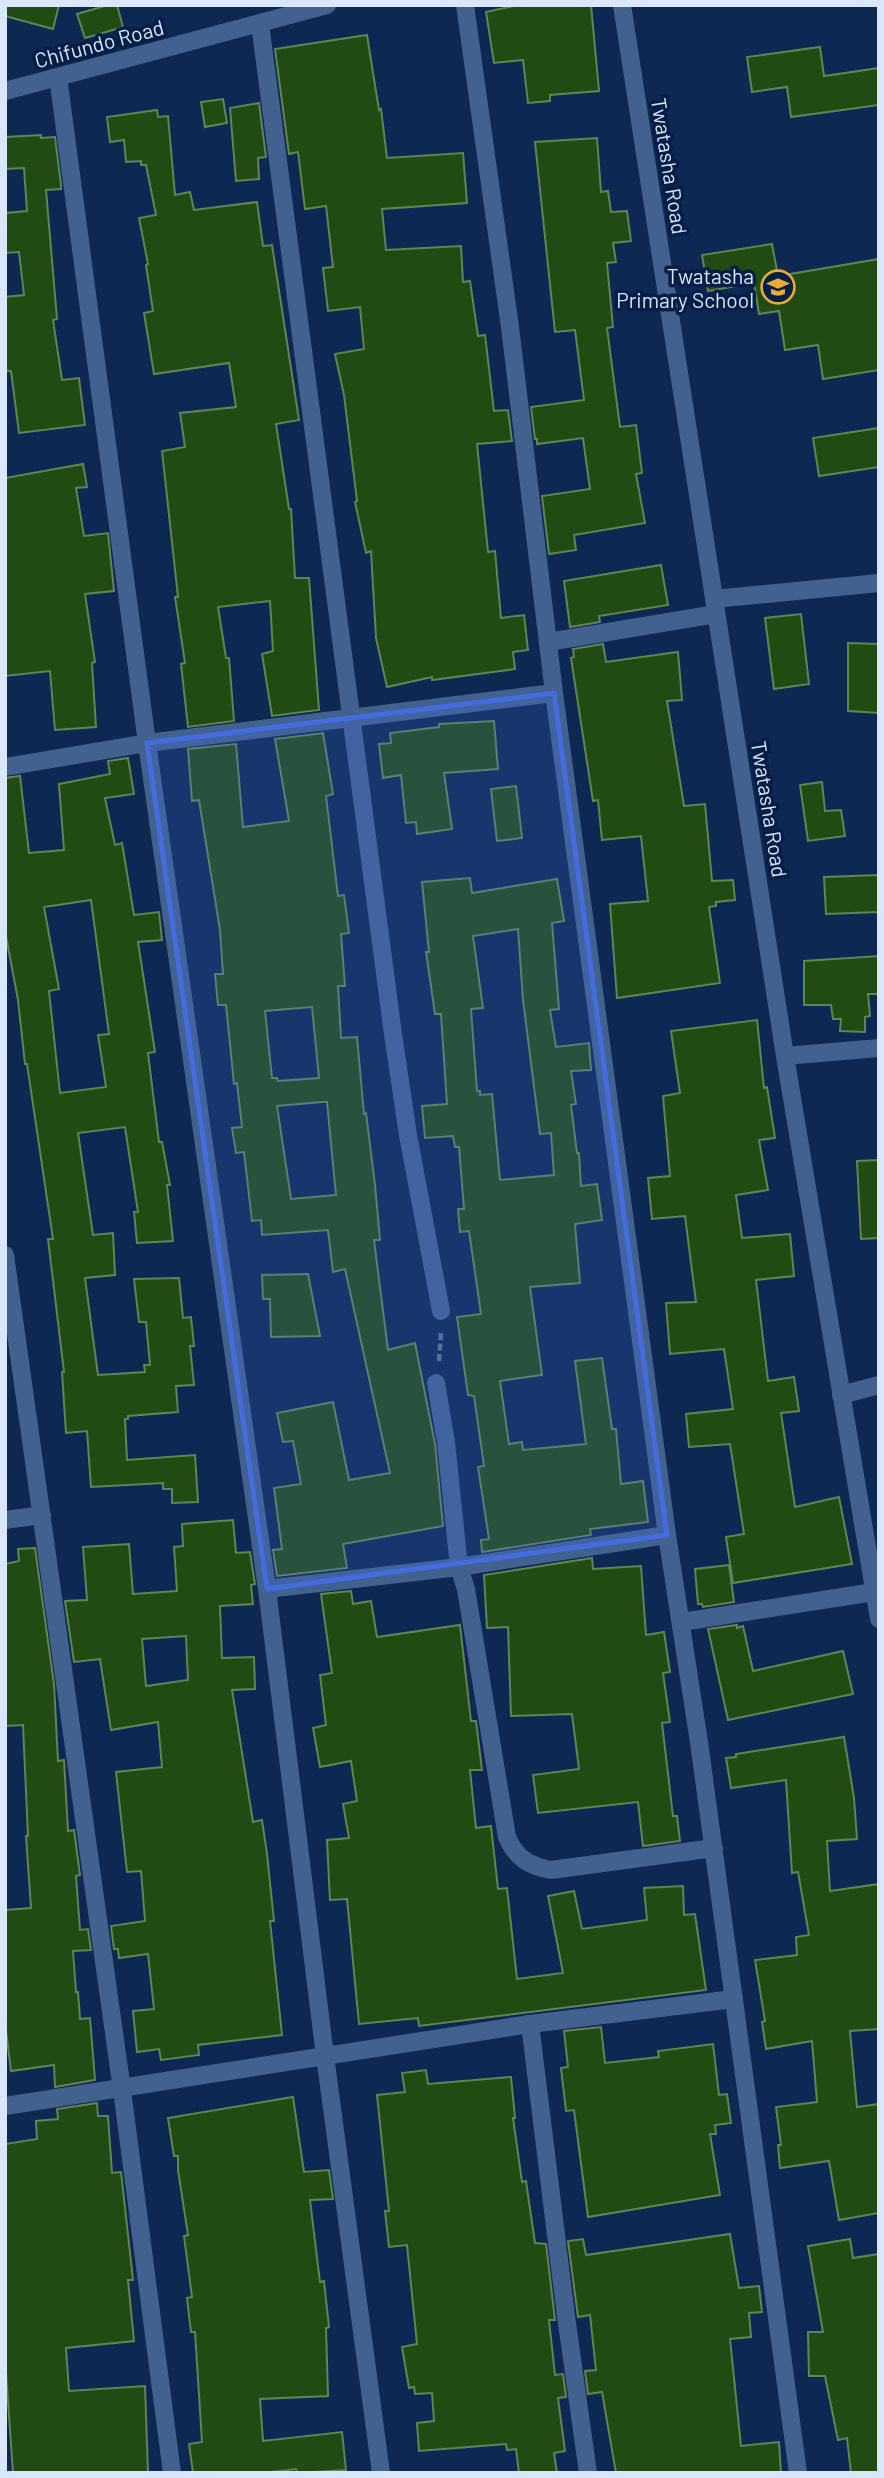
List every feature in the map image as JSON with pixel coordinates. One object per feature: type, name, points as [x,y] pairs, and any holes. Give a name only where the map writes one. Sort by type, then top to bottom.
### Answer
[{"type":"street","name":"Chifundo Road","points":[[5,92],[327,5]]},
{"type":"street","points":[[465,5],[510,327],[554,693],[667,1535],[714,1847],[798,2473]]},
{"type":"street","name":"Twatasha Road","points":[[622,5],[785,1056],[879,1619]]},
{"type":"street","points":[[260,24],[406,1122],[441,1311]]},
{"type":"street","points":[[58,77],[147,743],[267,1589],[325,2056],[381,2473]]},
{"type":"street","points":[[548,642],[715,607],[879,583]]},
{"type":"street","points":[[5,767],[147,743],[554,693]]},
{"type":"street","points":[[785,1056],[879,1048]]},
{"type":"street","points":[[5,1255],[122,2090],[172,2473]]},
{"type":"street","points":[[436,1383],[446,1442],[459,1567],[473,1628],[507,1837],[512,1849],[521,1860],[534,1867],[551,1870],[714,1847]]},
{"type":"street","points":[[841,1395],[879,1385]]},
{"type":"street","points":[[5,1520],[42,1515]]},
{"type":"street","points":[[267,1589],[459,1567],[667,1535]]},
{"type":"street","points":[[682,1622],[874,1592]]},
{"type":"street","points":[[5,2106],[122,2090],[530,2024],[734,1999]]},
{"type":"street","points":[[530,2024],[588,2473]]},
{"type":"path","points":[[436,1383],[441,1311]]},
{"type":"highlighted area","points":[[554,693],[667,1535],[267,1589],[147,743]]},
{"type":"building","points":[[5,5],[59,5],[53,29],[5,16]]},
{"type":"building","points":[[117,5],[123,27],[85,38],[77,14]]},
{"type":"building","points":[[518,5],[591,5],[599,91],[550,95],[550,101],[528,103],[523,60],[494,63],[486,12]]},
{"type":"building","points":[[367,35],[387,158],[463,153],[467,203],[382,209],[386,250],[461,246],[463,282],[470,281],[478,336],[485,335],[494,411],[508,410],[512,441],[477,444],[488,552],[495,551],[501,618],[524,615],[528,650],[513,652],[515,669],[432,680],[432,677],[387,687],[376,638],[371,551],[366,553],[355,502],[344,395],[335,354],[364,349],[360,307],[328,311],[323,268],[333,267],[326,206],[305,209],[298,152],[289,154],[275,49]]},
{"type":"building","points":[[820,47],[824,76],[879,68],[879,105],[791,117],[787,87],[752,92],[747,57]]},
{"type":"building","points":[[223,99],[227,123],[205,127],[201,102]]},
{"type":"building","points":[[259,103],[266,157],[258,158],[259,179],[236,181],[230,108]]},
{"type":"building","points":[[157,110],[158,117],[168,116],[175,195],[190,192],[194,210],[257,202],[263,246],[272,245],[299,420],[276,424],[291,509],[295,578],[309,578],[319,710],[272,716],[262,654],[273,651],[270,601],[218,607],[226,658],[229,658],[234,721],[188,727],[181,664],[185,663],[175,597],[178,597],[162,451],[185,447],[180,413],[236,407],[229,363],[154,374],[144,313],[153,311],[139,218],[156,215],[146,165],[141,165],[141,161],[126,162],[124,140],[110,142],[107,117]]},
{"type":"building","points":[[41,135],[41,138],[55,137],[61,185],[61,189],[46,190],[57,319],[53,320],[62,380],[79,378],[85,425],[19,433],[11,371],[5,371],[5,297],[24,295],[19,252],[5,253],[5,213],[27,211],[24,168],[5,169],[5,137]]},
{"type":"building","points":[[597,138],[601,192],[608,191],[611,212],[627,211],[631,241],[613,243],[616,262],[607,263],[613,327],[607,328],[620,427],[636,425],[642,473],[636,474],[645,523],[574,535],[576,550],[549,554],[542,496],[590,489],[583,438],[537,444],[535,439],[531,407],[584,400],[575,330],[555,332],[535,142]]},
{"type":"building","points":[[772,244],[778,276],[879,259],[879,370],[823,379],[818,345],[785,350],[779,311],[759,314],[754,283],[708,291],[702,255]]},
{"type":"building","points":[[879,428],[879,467],[819,476],[813,438]]},
{"type":"building","points":[[83,464],[87,487],[76,488],[84,536],[108,533],[114,591],[85,594],[95,662],[92,663],[96,727],[55,730],[50,671],[5,676],[5,478]]},
{"type":"building","points":[[661,565],[668,605],[599,616],[600,622],[570,627],[564,581]]},
{"type":"building","points":[[801,614],[809,684],[774,689],[765,618]]},
{"type":"building","points":[[848,643],[879,644],[879,713],[848,711]]},
{"type":"building","points":[[603,644],[606,662],[678,652],[682,700],[667,701],[684,806],[705,804],[712,881],[733,880],[735,900],[716,902],[716,906],[709,907],[720,983],[617,998],[610,904],[648,901],[641,836],[602,840],[598,800],[593,801],[571,658],[574,657],[573,649]]},
{"type":"building","points":[[494,721],[498,769],[444,773],[452,829],[417,834],[416,822],[406,823],[401,775],[383,778],[379,744],[391,743],[390,733],[439,727],[439,724]]},
{"type":"building","points":[[323,733],[333,794],[326,796],[338,896],[344,895],[349,933],[341,934],[345,986],[338,986],[341,1038],[357,1037],[364,1114],[366,1113],[375,1185],[380,1240],[374,1240],[388,1350],[415,1343],[435,1444],[443,1526],[343,1544],[347,1568],[277,1576],[273,1550],[282,1549],[274,1488],[301,1484],[293,1441],[283,1442],[277,1413],[333,1402],[349,1480],[390,1473],[345,1269],[333,1272],[328,1230],[262,1235],[261,1220],[252,1221],[244,1152],[236,1153],[232,1128],[242,1127],[237,1083],[234,1084],[226,1005],[218,1005],[215,974],[223,974],[220,930],[199,800],[192,801],[188,749],[236,744],[243,827],[289,821],[275,739]],"holes":[[[312,1007],[319,1078],[278,1081],[277,1078],[272,1078],[265,1011]],[[327,1102],[336,1195],[291,1199],[277,1106]]]},
{"type":"building","points":[[128,758],[134,794],[105,798],[115,845],[122,843],[134,915],[159,912],[162,940],[138,942],[155,1052],[148,1053],[159,1142],[162,1142],[170,1185],[167,1185],[173,1241],[137,1243],[134,1212],[138,1212],[125,1127],[78,1133],[93,1235],[113,1233],[115,1275],[85,1278],[98,1375],[145,1372],[144,1365],[150,1365],[146,1322],[139,1322],[134,1279],[179,1278],[183,1318],[191,1317],[194,1346],[190,1346],[194,1385],[176,1386],[178,1412],[128,1416],[128,1419],[125,1419],[127,1460],[195,1455],[198,1502],[172,1503],[172,1489],[163,1489],[163,1483],[91,1487],[87,1431],[66,1433],[64,1372],[48,1239],[53,1239],[25,1064],[18,1000],[5,931],[5,778],[20,776],[29,853],[64,850],[59,784],[110,774],[108,761]],"holes":[[[91,900],[109,1034],[98,1035],[106,1087],[60,1093],[49,991],[59,989],[44,907]]]},
{"type":"building","points":[[822,782],[825,811],[841,810],[845,836],[808,841],[800,785]]},
{"type":"building","points":[[516,786],[522,838],[497,841],[491,789]]},
{"type":"building","points":[[879,875],[879,912],[826,914],[824,877]]},
{"type":"building","points":[[470,878],[472,893],[557,879],[564,921],[552,923],[559,1009],[550,1010],[556,1047],[589,1043],[591,1070],[571,1071],[576,1104],[571,1105],[581,1186],[597,1184],[602,1220],[575,1224],[580,1283],[530,1287],[542,1375],[500,1381],[509,1444],[522,1442],[523,1450],[586,1444],[575,1361],[602,1358],[612,1429],[616,1429],[621,1484],[643,1481],[648,1522],[590,1529],[591,1535],[482,1552],[481,1540],[489,1539],[478,1467],[484,1466],[474,1396],[468,1395],[457,1317],[481,1314],[469,1231],[460,1232],[458,1209],[464,1209],[459,1147],[455,1147],[453,1136],[425,1138],[422,1106],[447,1104],[441,1014],[435,1014],[426,952],[429,952],[422,882]],"holes":[[[518,929],[523,1000],[540,1134],[551,1133],[554,1175],[500,1180],[492,1094],[480,1095],[480,1091],[477,1091],[471,1009],[483,1008],[473,936]]]},
{"type":"building","points":[[879,956],[879,994],[868,994],[870,1016],[865,1017],[865,1032],[840,1031],[841,1019],[833,1019],[831,1005],[804,1005],[804,961]]},
{"type":"building","points":[[757,1020],[764,1088],[767,1087],[775,1138],[759,1140],[768,1190],[736,1195],[742,1238],[790,1234],[794,1276],[756,1280],[768,1381],[794,1377],[799,1411],[781,1413],[795,1507],[839,1497],[852,1564],[733,1583],[726,1537],[744,1534],[730,1444],[689,1447],[686,1414],[733,1409],[724,1349],[670,1354],[666,1303],[696,1302],[685,1216],[652,1219],[648,1178],[670,1176],[663,1096],[680,1093],[671,1031]]},
{"type":"building","points":[[879,1160],[879,1238],[861,1239],[857,1161]]},
{"type":"building","points":[[308,1274],[320,1336],[271,1337],[270,1299],[263,1299],[262,1275]]},
{"type":"building","points":[[233,1520],[236,1553],[250,1552],[255,1584],[251,1585],[253,1604],[220,1606],[222,1658],[254,1657],[255,1689],[232,1690],[253,1822],[262,1820],[267,1854],[274,1921],[270,1921],[282,2035],[198,2045],[199,2055],[161,2060],[159,2049],[137,2052],[133,2011],[154,2009],[148,1954],[119,1958],[118,1949],[114,1949],[111,1926],[145,1921],[141,1871],[127,1872],[116,1772],[162,1767],[158,1722],[111,1730],[100,1659],[74,1662],[65,1601],[87,1600],[83,1547],[129,1544],[133,1594],[177,1591],[174,1547],[183,1546],[182,1524]],"holes":[[[186,1636],[188,1680],[146,1686],[142,1639]]]},
{"type":"building","points":[[35,1548],[54,1684],[58,1761],[64,1760],[68,1831],[74,1830],[80,1875],[76,1876],[80,1930],[88,1929],[91,1950],[73,1951],[80,2019],[90,2018],[95,2080],[55,2087],[54,2065],[11,2071],[5,2023],[5,1910],[31,1908],[23,1725],[5,1726],[5,1564],[19,1561],[18,1549]]},
{"type":"building","points":[[592,1558],[593,1569],[641,1566],[646,1635],[664,1632],[670,1672],[663,1673],[670,1722],[662,1723],[673,1816],[677,1816],[680,1841],[643,1846],[638,1802],[538,1813],[533,1775],[579,1769],[572,1714],[511,1716],[508,1627],[487,1628],[484,1575]]},
{"type":"building","points":[[729,1565],[734,1602],[703,1607],[698,1604],[695,1569]]},
{"type":"building","points":[[351,1591],[353,1604],[371,1601],[377,1637],[460,1625],[471,1721],[476,1721],[482,1770],[470,1770],[476,1828],[491,1826],[498,1889],[507,1888],[517,1979],[563,1973],[548,1896],[574,1891],[582,1929],[647,1920],[644,1888],[683,1886],[684,1915],[695,1914],[706,1990],[419,2026],[418,2018],[359,2024],[347,1899],[330,1900],[327,1840],[349,1838],[343,1804],[357,1801],[351,1761],[320,1767],[313,1728],[326,1725],[320,1675],[332,1673],[321,1594]]},
{"type":"building","points":[[737,1625],[737,1628],[743,1626],[753,1671],[843,1651],[853,1694],[728,1720],[708,1629]]},
{"type":"building","points":[[844,1737],[854,1798],[857,1839],[827,1841],[830,1891],[879,1884],[879,2029],[850,2031],[857,2107],[879,2104],[879,2213],[839,2220],[829,2161],[780,2168],[778,2145],[781,2145],[776,2107],[817,2102],[812,2041],[766,2049],[762,2022],[765,2021],[755,1960],[797,1955],[796,1937],[809,1935],[798,1872],[792,1873],[786,1780],[731,1788],[726,1758],[736,1757],[736,1754]]},
{"type":"building","points":[[601,2027],[605,2063],[659,2057],[658,2051],[713,2044],[719,2095],[727,2094],[731,2123],[715,2125],[716,2134],[710,2134],[720,2195],[588,2217],[574,2110],[566,2111],[561,2068],[568,2067],[564,2031]]},
{"type":"building","points":[[426,2070],[428,2084],[511,2077],[513,2118],[522,2182],[526,2181],[535,2243],[546,2244],[555,2320],[549,2320],[555,2375],[563,2374],[566,2397],[558,2398],[565,2451],[554,2453],[557,2473],[519,2473],[516,2449],[507,2450],[506,2444],[419,2451],[417,2423],[434,2421],[432,2393],[415,2394],[414,2387],[409,2388],[402,2347],[417,2344],[407,2245],[389,2247],[385,2211],[389,2211],[377,2095],[405,2092],[402,2073]]},
{"type":"building","points":[[293,2097],[304,2172],[329,2170],[333,2199],[310,2200],[320,2282],[324,2281],[329,2327],[326,2328],[328,2396],[260,2399],[263,2441],[342,2432],[346,2470],[193,2473],[189,2444],[202,2442],[195,2332],[191,2332],[187,2298],[192,2297],[184,2236],[188,2235],[178,2156],[174,2156],[168,2118]]},
{"type":"building","points":[[97,2103],[98,2116],[108,2116],[112,2173],[121,2172],[133,2280],[128,2280],[134,2341],[66,2348],[69,2391],[145,2386],[148,2473],[13,2473],[5,2358],[5,2144],[37,2139],[36,2121],[58,2119],[57,2109]]},
{"type":"building","points":[[730,2234],[739,2288],[759,2286],[762,2312],[749,2313],[751,2337],[730,2339],[741,2446],[779,2442],[781,2473],[616,2473],[602,2392],[588,2394],[585,2371],[596,2370],[590,2315],[578,2317],[568,2241],[583,2239],[586,2255]]},
{"type":"building","points":[[850,2239],[853,2258],[879,2254],[879,2473],[851,2473],[847,2438],[838,2440],[825,2376],[809,2376],[808,2332],[823,2332],[808,2246]]},
{"type":"place","name":"Twatasha Primary School","points":[[778,287]]}]
